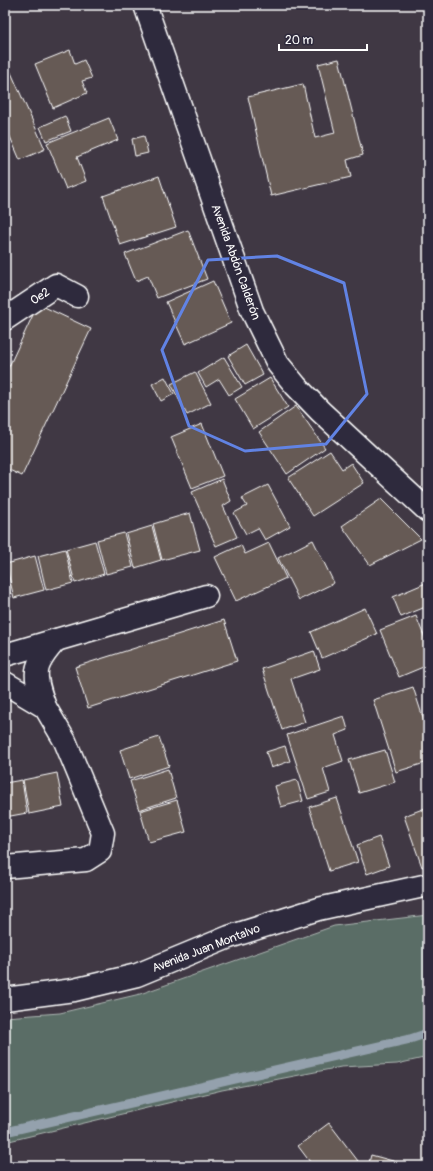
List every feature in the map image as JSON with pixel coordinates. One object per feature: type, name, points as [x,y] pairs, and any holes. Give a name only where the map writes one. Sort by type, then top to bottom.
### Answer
[{"type":"street","name":"Avenida Abdón Calderón","points":[[145,5],[252,311],[278,364],[296,386],[320,411],[428,511]]},
{"type":"street","name":"Oe2","points":[[5,319],[56,285],[77,296]]},
{"type":"street","points":[[5,655],[206,596]]},
{"type":"street","points":[[5,867],[86,860],[100,851],[103,833],[65,741],[45,707],[37,685],[36,674],[39,663],[56,640]]},
{"type":"street","points":[[5,683],[45,707]]},
{"type":"street","name":"Avenida Juan Montalvo","points":[[5,999],[74,990],[138,975],[229,937],[318,908],[428,885]]},
{"type":"highlighted area","points":[[277,256],[344,283],[367,394],[326,444],[245,451],[189,426],[162,350],[208,260]]},
{"type":"green space","points":[[428,915],[428,1057],[397,1064],[341,1067],[222,1090],[5,1142],[5,1017],[60,1013],[140,994],[334,926]]},
{"type":"building","points":[[70,50],[75,64],[84,60],[92,78],[82,81],[87,93],[53,108],[35,64]]},
{"type":"building","points":[[5,59],[45,149],[20,160],[5,125]]},
{"type":"building","points":[[339,59],[363,155],[347,160],[351,177],[271,196],[248,97],[303,84],[315,138],[335,133],[318,64]]},
{"type":"building","points":[[65,116],[71,131],[46,141],[40,127]]},
{"type":"building","points":[[109,118],[118,140],[77,157],[86,181],[66,189],[47,143]]},
{"type":"building","points":[[144,136],[148,153],[135,156],[132,139]]},
{"type":"building","points":[[159,176],[176,227],[120,245],[103,196]]},
{"type":"building","points":[[188,230],[207,279],[157,298],[148,276],[136,281],[125,254]]},
{"type":"building","points":[[213,281],[231,323],[185,344],[166,302]]},
{"type":"building","points":[[38,304],[91,329],[22,476],[5,468],[5,375]]},
{"type":"building","points":[[246,345],[263,375],[245,385],[228,356]]},
{"type":"building","points":[[224,357],[242,387],[229,395],[219,379],[206,387],[198,373]]},
{"type":"building","points":[[195,372],[211,403],[187,415],[171,384]]},
{"type":"building","points":[[165,377],[174,394],[161,401],[152,384]]},
{"type":"building","points":[[270,378],[288,407],[253,429],[235,399]]},
{"type":"building","points":[[296,406],[325,448],[287,474],[259,432]]},
{"type":"building","points":[[202,424],[223,476],[192,488],[171,437]]},
{"type":"building","points":[[330,451],[342,469],[351,463],[364,483],[313,516],[288,478]]},
{"type":"building","points":[[222,479],[231,501],[223,506],[237,537],[216,546],[192,492]]},
{"type":"building","points":[[268,485],[290,526],[265,540],[258,528],[246,534],[234,513],[247,506],[242,498]]},
{"type":"building","points":[[381,499],[421,539],[370,565],[342,526]]},
{"type":"building","points":[[190,513],[200,550],[162,560],[153,524]]},
{"type":"building","points":[[152,526],[161,560],[135,568],[126,534]]},
{"type":"building","points":[[124,533],[133,567],[106,574],[97,540]]},
{"type":"building","points":[[313,540],[334,583],[299,600],[278,558]]},
{"type":"building","points":[[95,541],[104,574],[75,583],[66,549]]},
{"type":"building","points":[[269,543],[286,578],[236,601],[215,557],[241,545],[245,554]]},
{"type":"building","points":[[65,549],[73,583],[46,590],[38,556]]},
{"type":"building","points":[[35,556],[44,590],[14,598],[6,564]]},
{"type":"building","points":[[5,575],[11,597],[5,599]]},
{"type":"building","points":[[428,582],[428,606],[401,617],[393,597]]},
{"type":"building","points":[[365,608],[377,634],[322,658],[311,632]]},
{"type":"building","points":[[416,616],[428,646],[428,665],[399,677],[380,630]]},
{"type":"building","points":[[224,620],[237,661],[88,708],[75,667]]},
{"type":"building","points":[[314,651],[320,669],[291,679],[305,722],[282,730],[262,669]]},
{"type":"building","points":[[428,678],[428,691],[424,679]]},
{"type":"building","points":[[413,687],[428,733],[428,762],[396,772],[373,700]]},
{"type":"building","points":[[344,716],[348,730],[335,735],[343,761],[323,768],[330,792],[308,799],[287,735]]},
{"type":"building","points":[[159,737],[169,766],[129,779],[120,750]]},
{"type":"building","points":[[285,746],[290,761],[271,768],[266,752]]},
{"type":"building","points":[[385,750],[395,782],[359,793],[349,760]]},
{"type":"building","points":[[168,769],[176,798],[139,810],[130,781]]},
{"type":"building","points":[[57,773],[63,807],[29,814],[23,780]]},
{"type":"building","points":[[22,780],[27,813],[5,817],[5,783]]},
{"type":"building","points":[[297,780],[303,801],[281,807],[275,786]]},
{"type":"building","points":[[337,798],[358,862],[329,871],[309,807]]},
{"type":"building","points":[[177,800],[186,832],[149,842],[140,811]]},
{"type":"building","points":[[428,807],[428,865],[422,867],[404,816]]},
{"type":"building","points":[[379,837],[389,866],[367,874],[357,845]]},
{"type":"building","points":[[329,1123],[358,1161],[351,1166],[313,1166],[298,1146]]},
{"type":"building","points":[[371,1155],[404,1164],[403,1166],[368,1166]]},
{"type":"waterway","points":[[5,1132],[410,1039],[428,1033]]}]
